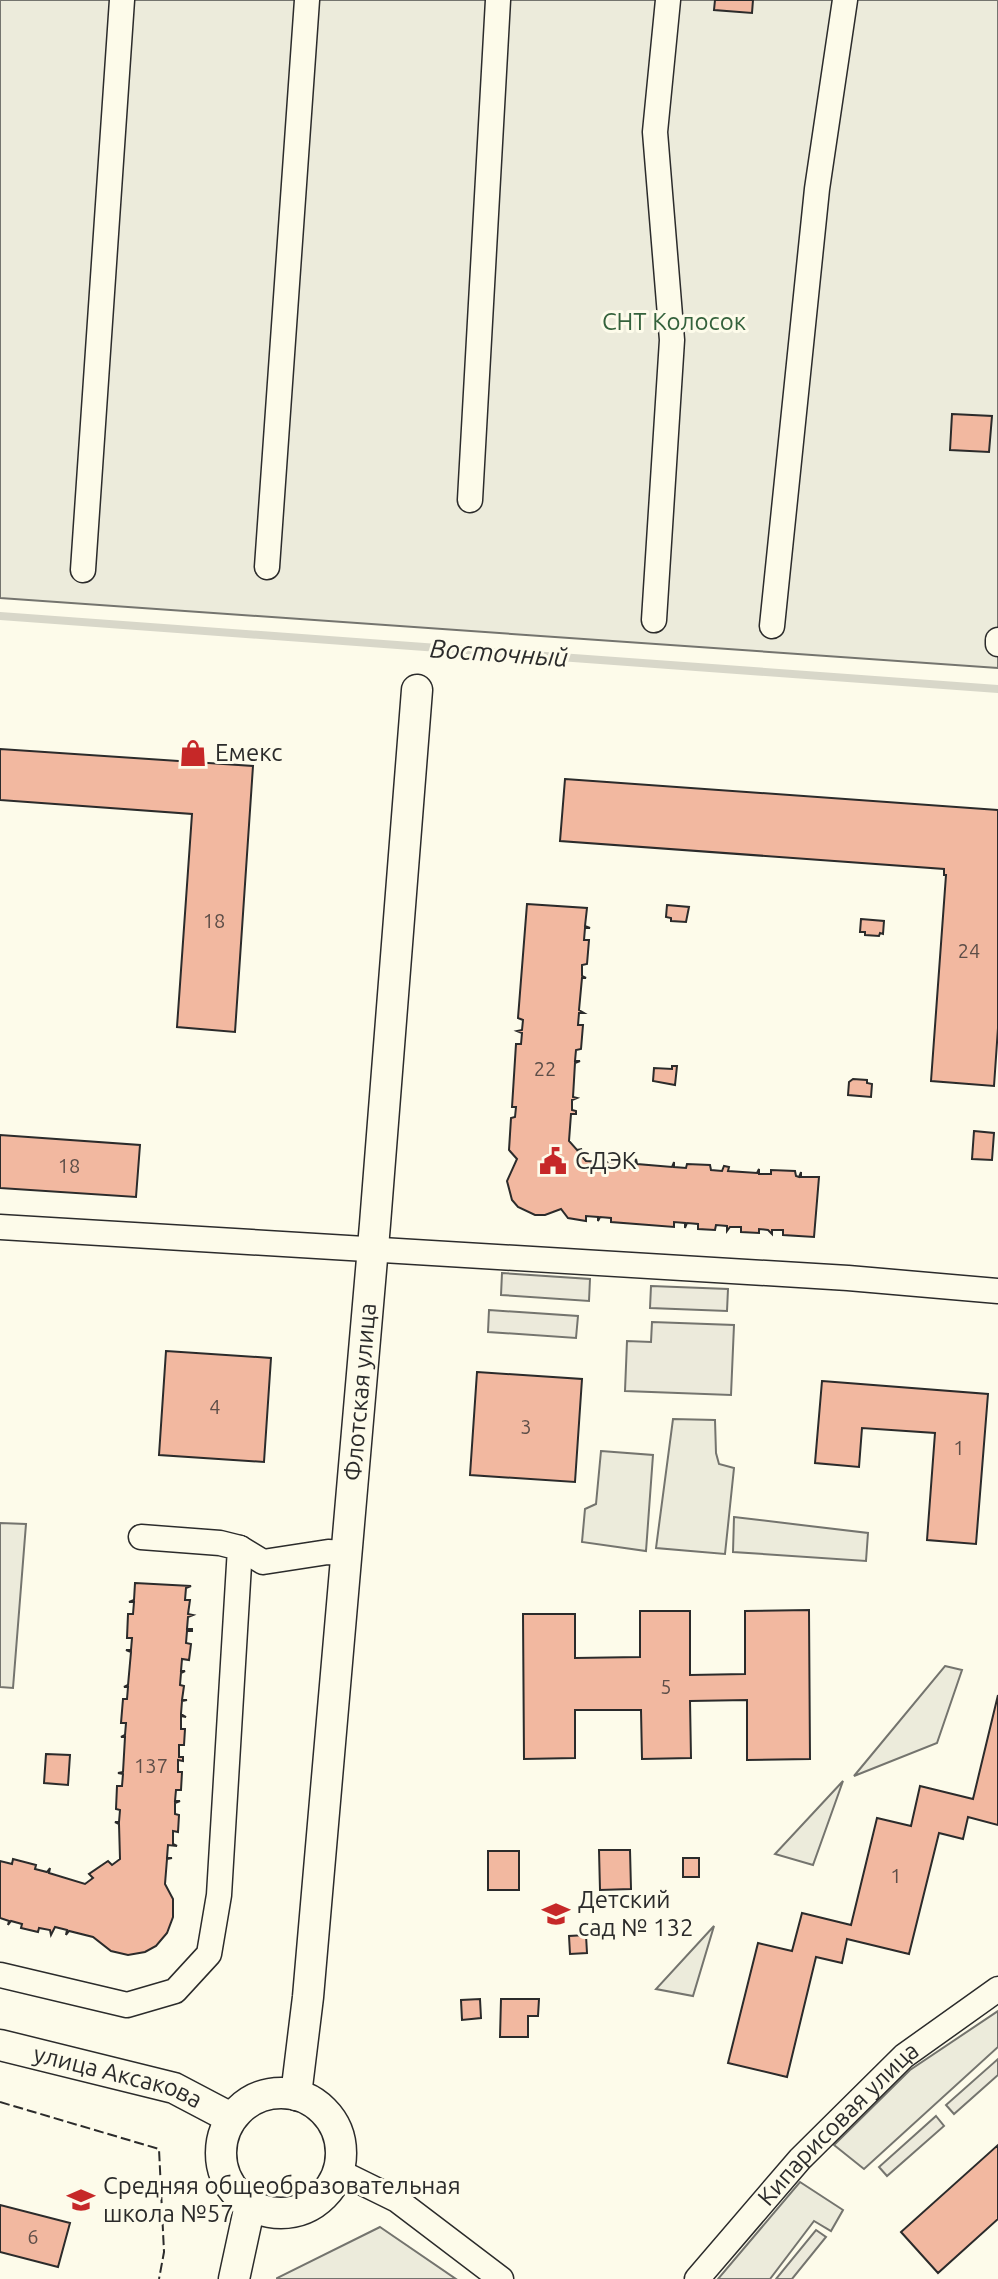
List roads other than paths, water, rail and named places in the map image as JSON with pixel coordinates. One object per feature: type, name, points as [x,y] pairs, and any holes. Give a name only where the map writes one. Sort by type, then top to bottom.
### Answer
[{"type":"street","points":[[83,570],[122,0]]},
{"type":"street","points":[[267,567],[307,0]]},
{"type":"street","points":[[470,500],[498,0]]},
{"type":"street","points":[[654,620],[672,340],[655,132],[668,0]]},
{"type":"street","points":[[772,626],[817,189],[845,0]]},
{"type":"street","name":"Флотская улица","points":[[296,2095],[308,1997],[373,1250],[417,690]]},
{"type":"street","points":[[0,1227],[833,1277],[998,1291]]},
{"type":"street","points":[[141,1537],[220,1543],[240,1548],[263,1562],[328,1552],[346,1553]]},
{"type":"street","points":[[0,1975],[127,2005],[175,1991],[209,1954],[219,1895],[240,1548]]},
{"type":"street","name":"Кипарисовая улица","points":[[697,2279],[800,2159],[904,2056],[998,1989]]},
{"type":"street","name":"улица Аксакова","points":[[0,2045],[174,2088],[231,2118]]},
{"type":"street","points":[[278,2093],[296,2095],[318,2106],[331,2119],[341,2153],[338,2171],[325,2194],[303,2209],[285,2213],[267,2212],[250,2205],[235,2192],[225,2175],[221,2156],[223,2136],[231,2118],[244,2105],[278,2093]]},
{"type":"street","points":[[338,2171],[397,2200],[501,2279]]},
{"type":"street","points":[[234,2279],[250,2205]]},
{"type":"waterway","name":"Восточный","points":[[0,616],[998,689]]},
{"type":"place","name":"Емекс","points":[[193,753]]},
{"type":"place","name":"СДЭК","points":[[553,1161]]},
{"type":"place","name":"Детский сад № 132","points":[[556,1914]]},
{"type":"place","name":"Средняя общеобразовательная школа №57","points":[[81,2200]]},
{"type":"park label","name":"СНТ Колосок","points":[[674,322]]}]
